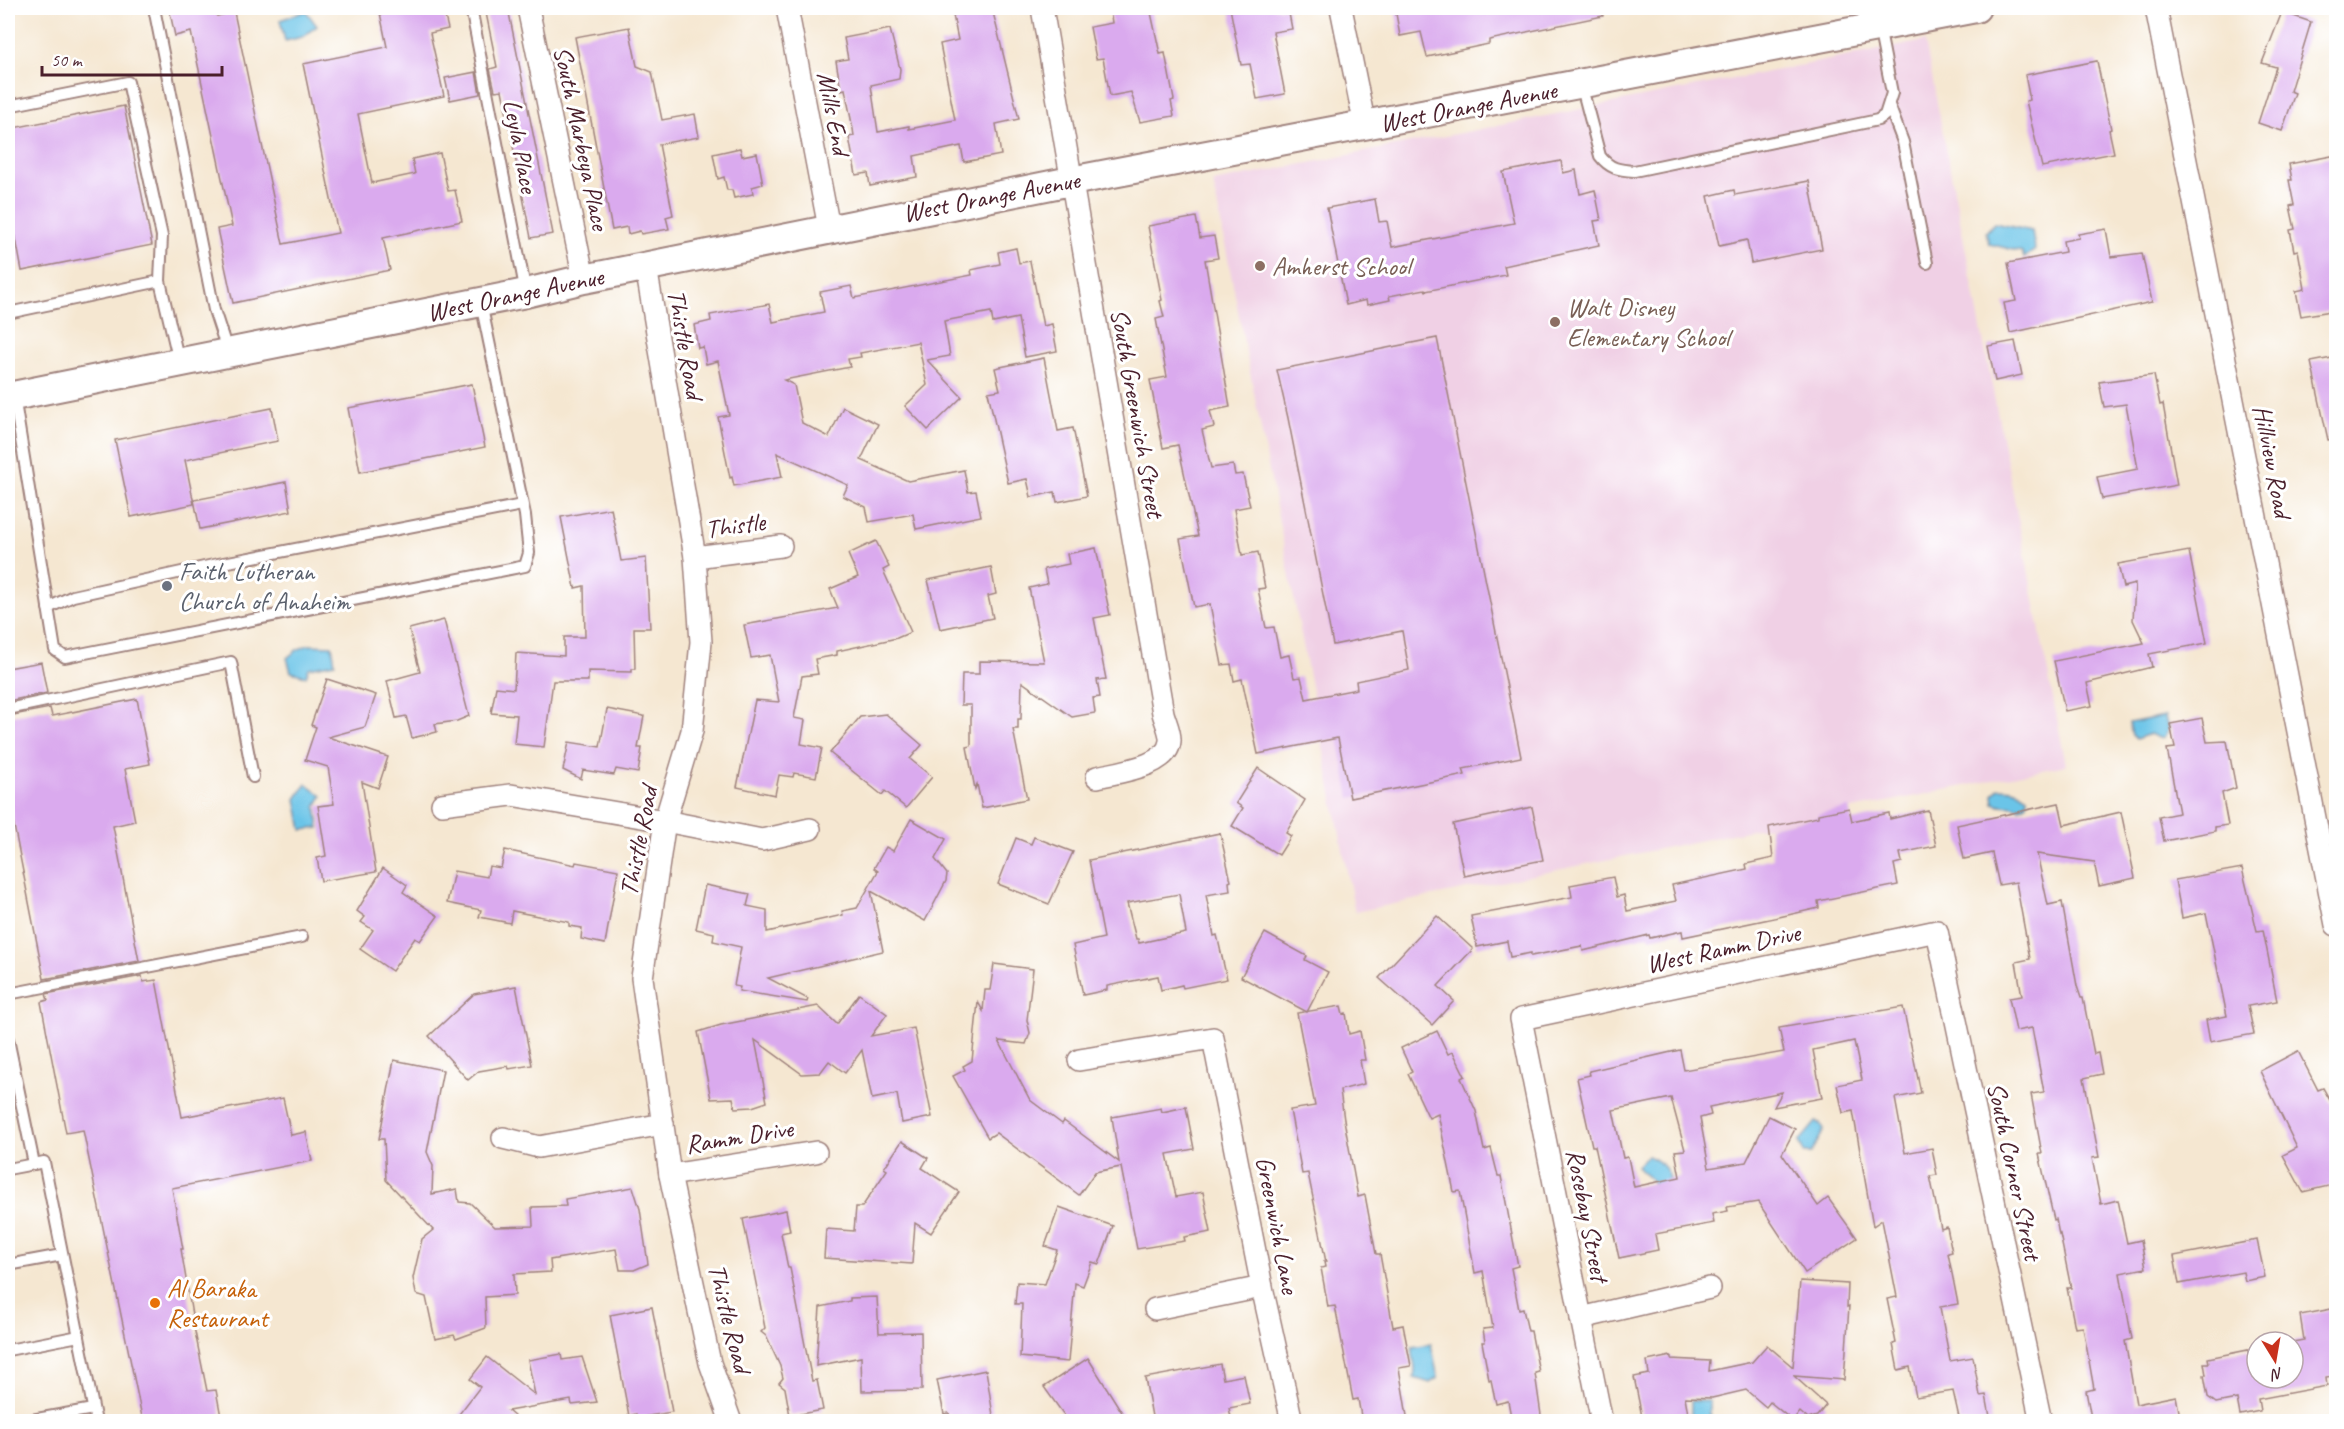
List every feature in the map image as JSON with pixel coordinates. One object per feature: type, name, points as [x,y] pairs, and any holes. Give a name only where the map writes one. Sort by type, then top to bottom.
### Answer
[{"type":"street","name":"South Marbeya Place","points":[[528,8],[584,279]]},
{"type":"street","name":"Mills End","points":[[787,8],[829,228]]},
{"type":"street","name":"South Greenwich Street","points":[[1042,8],[1161,701],[1170,741],[1164,755],[1148,764],[1097,777]]},
{"type":"street","points":[[1341,8],[1365,126]]},
{"type":"street","name":"West Orange Avenue","points":[[11,396],[526,293],[829,228],[1976,8]]},
{"type":"street","name":"Hillview Road","points":[[2156,8],[2337,925]]},
{"type":"street","name":"Thistle Road","points":[[646,267],[695,557],[701,642],[692,731],[665,821],[642,978],[670,1175],[710,1362],[731,1422]]},
{"type":"street","name":"Thistle","points":[[695,557],[782,546]]},
{"type":"street","points":[[441,804],[511,795],[762,840],[810,829]]},
{"type":"street","name":"West Ramm Drive","points":[[1521,1019],[1937,931]]},
{"type":"street","name":"South Corner Street","points":[[1937,931],[2041,1422]]},
{"type":"street","name":"Rosebay Street","points":[[1521,1019],[1602,1422]]},
{"type":"street","name":"Greenwich Lane","points":[[1079,1060],[1214,1038],[1262,1287],[1292,1422]]},
{"type":"street","name":"Ramm Drive","points":[[503,1138],[539,1148],[663,1124]]},
{"type":"street","name":"Ramm Drive","points":[[670,1175],[816,1152]]},
{"type":"street","points":[[1155,1309],[1262,1287]]},
{"type":"street","points":[[1581,1318],[1710,1288]]},
{"type":"lane","points":[[154,8],[214,310],[228,352]]},
{"type":"lane","name":"Leyla Place","points":[[471,8],[526,293]]},
{"type":"lane","points":[[1581,84],[1600,156],[1606,164],[1617,170],[1634,171],[1878,120],[1885,115],[1892,93],[1878,26]]},
{"type":"lane","points":[[8,106],[128,82],[162,236],[160,281],[179,362]]},
{"type":"lane","points":[[1889,105],[1903,142],[1927,263]]},
{"type":"lane","points":[[8,313],[160,281]]},
{"type":"lane","points":[[11,396],[55,650],[65,657],[525,566],[529,553],[522,505],[481,302]]},
{"type":"lane","points":[[48,608],[73,596],[118,586],[522,505]]},
{"type":"lane","points":[[8,709],[231,662],[253,777]]},
{"type":"lane","points":[[8,994],[302,937]]},
{"type":"lane","points":[[8,1039],[34,1164]]},
{"type":"lane","points":[[8,1169],[44,1162],[96,1422]]},
{"type":"lane","points":[[8,1265],[62,1255]]},
{"type":"lane","points":[[8,1350],[79,1336]]},
{"type":"lane","points":[[20,1422],[93,1409]]},
{"type":"shaded area","points":[[1925,41],[2066,765],[1355,912],[1213,182]]},
{"type":"water","points":[[306,11],[317,26],[302,37],[285,41],[280,20]]},
{"type":"water","points":[[1994,223],[2032,231],[2035,250],[2024,258],[2022,252],[1989,244],[1986,232]]},
{"type":"water","points":[[308,645],[332,646],[335,663],[309,668],[306,676],[291,672],[287,658]]},
{"type":"water","points":[[2165,716],[2168,730],[2164,737],[2159,738],[2150,734],[2136,739],[2132,735],[2129,723]]},
{"type":"water","points":[[306,784],[322,796],[316,806],[319,828],[302,830],[296,799]]},
{"type":"water","points":[[1999,788],[2021,792],[2027,797],[2026,805],[2020,808],[1994,803],[1993,795]]},
{"type":"water","points":[[1816,1122],[1820,1123],[1824,1129],[1811,1153],[1804,1153],[1799,1142]]},
{"type":"water","points":[[1647,1156],[1662,1164],[1670,1179],[1655,1186],[1637,1166]]},
{"type":"water","points":[[1431,1344],[1438,1378],[1430,1383],[1414,1378],[1412,1347]]},
{"type":"water","points":[[1691,1401],[1709,1401],[1709,1414],[1715,1421],[1691,1421]]},
{"type":"building","points":[[169,8],[215,8],[217,16],[234,12],[283,244],[338,233],[303,64],[387,47],[379,8],[443,8],[448,29],[430,33],[444,96],[358,114],[372,183],[415,174],[412,159],[440,153],[448,191],[455,190],[462,221],[383,238],[390,270],[233,303],[217,229],[232,226],[191,32],[175,36]]},
{"type":"building","points":[[485,8],[508,8],[553,234],[531,238],[502,90],[495,91],[490,69],[497,67]]},
{"type":"building","points":[[992,8],[1019,119],[996,124],[1001,155],[964,162],[961,146],[914,156],[917,177],[870,186],[868,173],[856,175],[849,137],[854,136],[853,129],[845,89],[841,90],[836,61],[848,59],[844,38],[890,29],[900,69],[899,79],[871,85],[878,132],[909,126],[909,129],[955,120],[940,44],[958,40],[953,15]]},
{"type":"building","points":[[1110,8],[1150,8],[1160,54],[1165,53],[1174,100],[1171,101],[1174,116],[1140,122],[1131,92],[1110,96],[1103,58],[1096,59],[1090,27],[1112,23]]},
{"type":"building","points":[[1230,8],[1288,8],[1292,29],[1273,32],[1285,94],[1257,99],[1250,64],[1241,65]]},
{"type":"building","points":[[1395,8],[1602,8],[1603,16],[1489,40],[1489,44],[1427,57],[1421,32],[1400,36]]},
{"type":"building","points":[[2282,12],[2311,22],[2290,91],[2295,93],[2282,131],[2258,123],[2276,67],[2262,63]]},
{"type":"building","points":[[629,27],[637,66],[652,72],[662,120],[695,114],[699,137],[659,144],[673,215],[666,217],[669,229],[641,234],[640,231],[628,234],[627,227],[612,230],[575,37]]},
{"type":"building","points":[[2097,61],[2114,153],[2042,167],[2026,101],[2030,100],[2025,75]]},
{"type":"building","points":[[476,72],[480,94],[450,100],[445,78]]},
{"type":"building","points":[[124,106],[152,245],[22,271],[8,196],[8,129]]},
{"type":"building","points":[[740,148],[742,156],[757,153],[763,184],[752,187],[753,194],[734,198],[732,190],[727,190],[724,177],[718,179],[713,154]]},
{"type":"building","points":[[2337,155],[2337,310],[2301,316],[2296,291],[2305,289],[2298,250],[2294,251],[2290,230],[2295,229],[2290,206],[2294,205],[2289,180],[2292,180],[2289,164]]},
{"type":"building","points":[[1561,161],[1563,173],[1576,170],[1580,194],[1595,190],[1601,220],[1594,221],[1599,245],[1504,266],[1506,275],[1389,296],[1390,300],[1367,305],[1366,300],[1346,305],[1327,208],[1375,199],[1379,222],[1387,221],[1392,247],[1514,223],[1503,172]]},
{"type":"building","points":[[1809,181],[1822,249],[1751,263],[1747,240],[1719,246],[1708,196],[1734,190],[1735,195]]},
{"type":"building","points":[[1196,217],[1200,238],[1214,236],[1218,258],[1205,260],[1230,407],[1210,411],[1214,427],[1202,430],[1211,468],[1233,465],[1235,475],[1243,474],[1250,506],[1234,509],[1242,555],[1258,552],[1265,588],[1258,589],[1266,628],[1274,627],[1280,657],[1289,655],[1294,678],[1301,677],[1306,699],[1357,689],[1356,681],[1409,670],[1402,631],[1333,645],[1277,370],[1437,338],[1521,757],[1463,769],[1465,775],[1350,798],[1338,738],[1258,754],[1242,679],[1234,681],[1231,664],[1222,665],[1210,604],[1194,607],[1180,539],[1198,536],[1178,445],[1163,448],[1150,380],[1167,377],[1156,319],[1164,317],[1160,301],[1162,300],[1148,226]]},
{"type":"building","points":[[2106,229],[2111,257],[2142,253],[2152,302],[2010,333],[2004,303],[2016,301],[2008,263],[2065,252],[2063,241],[2079,238],[2078,234]]},
{"type":"building","points":[[1016,248],[1019,263],[1030,261],[1043,326],[1052,324],[1057,351],[1025,357],[1018,318],[993,323],[991,312],[944,321],[950,356],[927,360],[962,397],[928,430],[905,406],[927,385],[918,342],[860,353],[861,357],[848,359],[850,367],[784,380],[794,385],[802,423],[829,437],[843,407],[878,424],[861,460],[908,481],[964,470],[968,492],[976,491],[981,516],[916,529],[913,514],[869,522],[866,507],[843,496],[848,485],[777,453],[782,477],[734,486],[732,477],[730,478],[718,417],[729,415],[718,361],[706,364],[703,347],[698,348],[694,325],[711,321],[710,315],[769,304],[773,322],[824,312],[820,292],[851,286],[854,298],[972,275],[971,270],[1000,264],[998,252]]},
{"type":"building","points":[[2015,341],[2022,375],[1995,381],[1988,346]]},
{"type":"building","points":[[2337,357],[2337,439],[2328,440],[2311,362]]},
{"type":"building","points":[[1044,358],[1058,431],[1073,428],[1087,496],[1057,502],[1055,492],[1031,497],[1027,479],[1008,483],[988,392],[1000,390],[995,368]]},
{"type":"building","points":[[2154,375],[2160,405],[2163,404],[2177,485],[2102,499],[2097,477],[2138,469],[2126,404],[2104,407],[2099,382]]},
{"type":"building","points":[[472,384],[485,447],[360,472],[348,408]]},
{"type":"building","points":[[272,408],[278,441],[185,460],[194,504],[131,517],[115,440]]},
{"type":"building","points":[[286,482],[291,511],[200,529],[194,500]]},
{"type":"building","points":[[611,508],[621,561],[646,558],[650,628],[634,628],[635,669],[632,669],[632,672],[588,671],[588,681],[553,681],[544,747],[514,744],[517,715],[491,713],[496,687],[514,689],[516,653],[564,656],[564,637],[585,637],[584,586],[575,588],[561,517]]},
{"type":"building","points":[[876,541],[889,567],[883,570],[911,632],[897,638],[837,651],[837,655],[815,659],[818,674],[802,676],[794,718],[805,720],[801,744],[822,748],[816,777],[794,773],[793,777],[779,775],[775,795],[737,787],[755,700],[779,702],[770,655],[751,658],[744,625],[838,608],[830,589],[858,577],[848,554]]},
{"type":"building","points":[[1096,548],[1110,615],[1094,618],[1106,679],[1097,680],[1100,697],[1093,698],[1095,713],[1072,717],[1022,682],[1021,719],[1018,719],[1018,729],[1013,729],[1027,799],[982,808],[977,784],[975,789],[967,747],[971,746],[971,705],[961,705],[962,674],[979,674],[979,661],[1044,662],[1029,588],[1047,584],[1044,569],[1069,564],[1067,554]]},
{"type":"building","points":[[2189,551],[2207,643],[2149,654],[2152,667],[2087,683],[2092,706],[2065,711],[2054,661],[2144,643],[2133,620],[2135,584],[2123,587],[2118,564]]},
{"type":"building","points":[[991,567],[996,594],[988,596],[993,618],[940,629],[928,580]]},
{"type":"building","points":[[444,620],[469,716],[457,721],[435,724],[437,732],[412,738],[406,716],[396,718],[387,681],[420,672],[409,629]]},
{"type":"building","points":[[41,662],[47,693],[8,701],[8,668]]},
{"type":"building","points":[[327,679],[376,695],[365,727],[328,737],[388,757],[378,788],[362,782],[376,872],[321,881],[317,858],[326,856],[318,806],[334,804],[328,767],[305,760],[316,727],[311,725]]},
{"type":"building","points":[[137,699],[150,764],[125,769],[135,821],[113,826],[139,961],[44,979],[8,795],[8,716],[50,708],[52,716]]},
{"type":"building","points":[[607,709],[644,716],[638,748],[642,748],[638,773],[616,769],[614,775],[583,770],[581,779],[563,770],[569,742],[600,747]]},
{"type":"building","points":[[886,714],[922,745],[910,759],[932,777],[906,808],[885,791],[882,795],[830,753],[860,717]]},
{"type":"building","points":[[2202,718],[2207,742],[2227,741],[2236,788],[2222,793],[2228,825],[2215,827],[2215,831],[2164,841],[2159,817],[2179,813],[2167,749],[2175,748],[2170,724]]},
{"type":"building","points":[[1258,768],[1305,800],[1286,833],[1291,836],[1279,855],[1232,826],[1243,808],[1236,803]]},
{"type":"building","points":[[2059,803],[2064,825],[2121,812],[2135,878],[2099,886],[2094,862],[2037,854],[2048,905],[2062,902],[2077,986],[2083,998],[2094,1054],[2098,1053],[2102,1074],[2084,1078],[2099,1157],[2092,1158],[2101,1204],[2118,1200],[2127,1243],[2141,1240],[2146,1268],[2120,1273],[2132,1339],[2125,1341],[2136,1404],[2176,1396],[2181,1422],[2093,1422],[2091,1418],[2086,1391],[2094,1389],[2083,1327],[2075,1328],[2067,1288],[2071,1288],[2060,1234],[2056,1219],[2054,1220],[2039,1154],[2042,1154],[2031,1094],[2044,1092],[2032,1028],[2016,1031],[2009,998],[2022,996],[2016,962],[2030,959],[2016,882],[1999,885],[1992,853],[1964,859],[1957,825]]},
{"type":"building","points":[[1532,807],[1543,860],[1464,876],[1453,824]]},
{"type":"building","points":[[1849,808],[1852,821],[1889,813],[1890,819],[1928,810],[1936,846],[1900,853],[1902,862],[1894,864],[1898,885],[1818,901],[1819,908],[1779,917],[1683,937],[1682,931],[1650,938],[1649,935],[1583,951],[1582,946],[1531,956],[1531,953],[1510,957],[1507,941],[1477,947],[1471,916],[1572,897],[1570,885],[1613,877],[1617,897],[1624,895],[1627,911],[1676,901],[1672,885],[1747,869],[1746,864],[1773,858],[1769,827]]},
{"type":"building","points":[[911,819],[946,839],[935,859],[947,874],[946,881],[925,921],[871,891],[883,951],[768,978],[808,999],[807,1002],[739,991],[740,987],[734,986],[741,947],[713,941],[714,933],[696,929],[705,885],[750,894],[747,906],[767,910],[767,932],[843,915],[842,911],[857,908],[878,871],[874,868],[886,847],[893,851]]},
{"type":"building","points":[[1220,833],[1231,881],[1229,882],[1230,891],[1206,895],[1214,936],[1217,935],[1227,979],[1161,990],[1158,976],[1107,986],[1107,990],[1083,995],[1073,945],[1104,938],[1089,860]],"holes":[[[1179,894],[1186,933],[1139,943],[1127,903]]]},
{"type":"building","points":[[1034,837],[1073,852],[1049,904],[998,884],[1016,838],[1031,844]]},
{"type":"building","points":[[505,850],[575,865],[576,862],[618,870],[605,944],[581,939],[582,928],[569,926],[569,922],[512,911],[510,923],[479,917],[481,910],[447,903],[454,871],[487,877],[489,866],[501,868]]},
{"type":"building","points":[[383,868],[407,885],[403,892],[438,916],[420,941],[415,938],[392,971],[360,949],[373,930],[361,922],[365,917],[357,911]]},
{"type":"building","points":[[2242,868],[2257,931],[2263,930],[2277,1001],[2248,1006],[2254,1034],[2210,1042],[2206,1020],[2227,1016],[2206,913],[2182,918],[2175,880]]},
{"type":"building","points":[[1437,916],[1473,949],[1438,986],[1454,1001],[1432,1025],[1379,978]]},
{"type":"building","points":[[1265,933],[1307,956],[1305,960],[1328,972],[1307,1012],[1241,977]]},
{"type":"building","points":[[994,964],[1033,969],[1027,1020],[1030,1033],[1026,1044],[999,1041],[1030,1100],[1062,1124],[1064,1121],[1119,1162],[1112,1117],[1161,1108],[1162,1112],[1186,1107],[1194,1149],[1167,1154],[1176,1197],[1203,1192],[1211,1232],[1184,1237],[1185,1241],[1137,1249],[1121,1167],[1095,1172],[1079,1195],[996,1133],[988,1138],[953,1076],[965,1070],[963,1066],[972,1061],[978,1002],[983,1011],[985,990],[990,990]]},
{"type":"building","points":[[142,976],[143,982],[156,980],[182,1117],[283,1098],[291,1135],[306,1132],[312,1161],[172,1188],[194,1327],[207,1391],[216,1390],[222,1422],[143,1422],[83,1130],[66,1133],[41,1002],[48,1000],[46,994]]},
{"type":"building","points":[[516,986],[532,1065],[479,1071],[468,1080],[429,1036],[474,994]]},
{"type":"building","points":[[859,994],[887,1014],[871,1036],[914,1028],[932,1117],[902,1123],[897,1094],[872,1099],[862,1050],[845,1073],[829,1061],[820,1073],[802,1074],[755,1040],[767,1102],[752,1107],[735,1108],[733,1098],[711,1099],[698,1032],[721,1025],[818,1006],[837,1024]]},
{"type":"building","points":[[1341,1006],[1343,1014],[1346,1013],[1349,1034],[1360,1031],[1365,1060],[1360,1060],[1364,1084],[1340,1090],[1344,1120],[1358,1197],[1365,1195],[1376,1254],[1380,1254],[1393,1327],[1403,1325],[1411,1366],[1399,1368],[1408,1422],[1362,1422],[1358,1399],[1353,1400],[1335,1306],[1328,1307],[1321,1268],[1325,1267],[1324,1262],[1326,1262],[1308,1173],[1302,1174],[1290,1110],[1315,1106],[1297,1013]]},
{"type":"building","points":[[1903,1007],[1921,1093],[1895,1098],[1905,1153],[1932,1148],[1937,1175],[1930,1176],[1941,1229],[1947,1227],[1952,1252],[1948,1253],[1958,1304],[1940,1307],[1950,1361],[1973,1357],[1980,1396],[1986,1395],[1991,1422],[1960,1422],[1953,1391],[1916,1397],[1910,1367],[1898,1370],[1893,1344],[1896,1343],[1887,1299],[1897,1297],[1882,1220],[1873,1226],[1853,1111],[1843,1113],[1837,1085],[1862,1080],[1854,1041],[1813,1050],[1822,1098],[1774,1107],[1782,1092],[1709,1107],[1711,1115],[1700,1118],[1709,1168],[1746,1162],[1769,1116],[1795,1129],[1782,1154],[1818,1206],[1828,1198],[1857,1238],[1805,1273],[1758,1202],[1727,1207],[1728,1211],[1712,1214],[1714,1223],[1655,1234],[1658,1250],[1619,1258],[1595,1146],[1592,1146],[1577,1078],[1590,1075],[1589,1071],[1680,1050],[1684,1070],[1784,1052],[1779,1028]],"holes":[[[1671,1098],[1685,1150],[1675,1151],[1680,1177],[1634,1187],[1628,1157],[1623,1158],[1613,1110]]]},
{"type":"building","points":[[1437,1031],[1448,1054],[1453,1052],[1465,1076],[1461,1078],[1476,1111],[1484,1150],[1491,1148],[1498,1176],[1501,1176],[1518,1266],[1511,1268],[1519,1310],[1523,1309],[1528,1331],[1531,1331],[1539,1372],[1535,1373],[1542,1422],[1512,1422],[1508,1401],[1496,1404],[1491,1380],[1489,1380],[1482,1342],[1485,1342],[1483,1329],[1493,1328],[1483,1271],[1475,1273],[1460,1191],[1454,1192],[1438,1114],[1429,1118],[1408,1074],[1412,1072],[1401,1048]]},
{"type":"building","points":[[2298,1051],[2318,1090],[2323,1088],[2337,1113],[2337,1184],[2303,1192],[2283,1155],[2297,1148],[2260,1071]]},
{"type":"building","points":[[394,1060],[443,1070],[427,1152],[433,1166],[432,1194],[457,1189],[459,1202],[470,1203],[495,1227],[533,1226],[532,1207],[566,1206],[565,1199],[633,1187],[640,1209],[648,1264],[634,1270],[620,1270],[616,1249],[550,1260],[551,1272],[514,1274],[515,1295],[485,1297],[486,1328],[456,1339],[454,1335],[435,1339],[426,1297],[416,1294],[413,1278],[422,1239],[433,1230],[386,1180],[384,1139],[379,1139]]},
{"type":"building","points":[[902,1141],[928,1158],[922,1168],[959,1192],[931,1233],[915,1223],[912,1264],[824,1258],[826,1229],[854,1231],[856,1207],[862,1207],[887,1170],[884,1168]]},
{"type":"building","points":[[1059,1207],[1113,1226],[1099,1264],[1092,1262],[1083,1286],[1075,1283],[1068,1362],[1020,1357],[1022,1304],[1015,1304],[1017,1282],[1045,1284],[1057,1250],[1045,1246]]},
{"type":"building","points":[[786,1210],[790,1231],[781,1233],[812,1381],[817,1380],[823,1410],[790,1416],[785,1388],[779,1383],[783,1378],[780,1366],[766,1336],[761,1332],[765,1328],[743,1219]]},
{"type":"building","points":[[2257,1240],[2265,1277],[2245,1281],[2243,1272],[2179,1284],[2174,1256]]},
{"type":"building","points":[[1800,1281],[1848,1284],[1847,1307],[1849,1306],[1844,1380],[1794,1376],[1826,1405],[1817,1416],[1808,1419],[1800,1412],[1793,1421],[1770,1402],[1766,1407],[1746,1390],[1712,1398],[1685,1397],[1689,1419],[1676,1422],[1643,1422],[1634,1377],[1649,1374],[1647,1361],[1671,1356],[1671,1359],[1710,1361],[1709,1371],[1752,1362],[1767,1345],[1793,1367]]},
{"type":"building","points":[[877,1297],[879,1333],[921,1332],[922,1390],[862,1391],[861,1357],[816,1366],[820,1307],[850,1301],[850,1298]]},
{"type":"building","points":[[652,1307],[672,1412],[637,1418],[636,1414],[629,1416],[610,1315]]},
{"type":"building","points":[[2337,1308],[2337,1376],[2326,1378],[2327,1386],[2258,1399],[2260,1411],[2240,1415],[2237,1399],[2216,1403],[2208,1397],[2204,1363],[2209,1363],[2208,1358],[2245,1351],[2245,1390],[2305,1390],[2305,1330],[2302,1330],[2300,1315]]},
{"type":"building","points":[[561,1354],[562,1360],[582,1357],[597,1402],[572,1405],[571,1400],[508,1411],[521,1422],[453,1422],[480,1387],[470,1379],[487,1357],[535,1395],[528,1360]]},
{"type":"building","points":[[1088,1358],[1128,1422],[1069,1422],[1044,1387]]},
{"type":"building","points":[[1220,1364],[1223,1379],[1244,1375],[1250,1404],[1229,1408],[1231,1417],[1209,1422],[1173,1422],[1173,1418],[1153,1422],[1145,1378]]},
{"type":"building","points":[[986,1370],[994,1422],[951,1422],[949,1413],[944,1414],[937,1380]]},
{"type":"place","name":"Amherst School","points":[[1260,266]]},
{"type":"place","name":"Walt Disney Elementary School","points":[[1555,322]]},
{"type":"place","name":"Faith Lutheran Church of Anaheim","points":[[167,586]]},
{"type":"place","name":"Al Baraka Restaurant","points":[[155,1303]]}]
